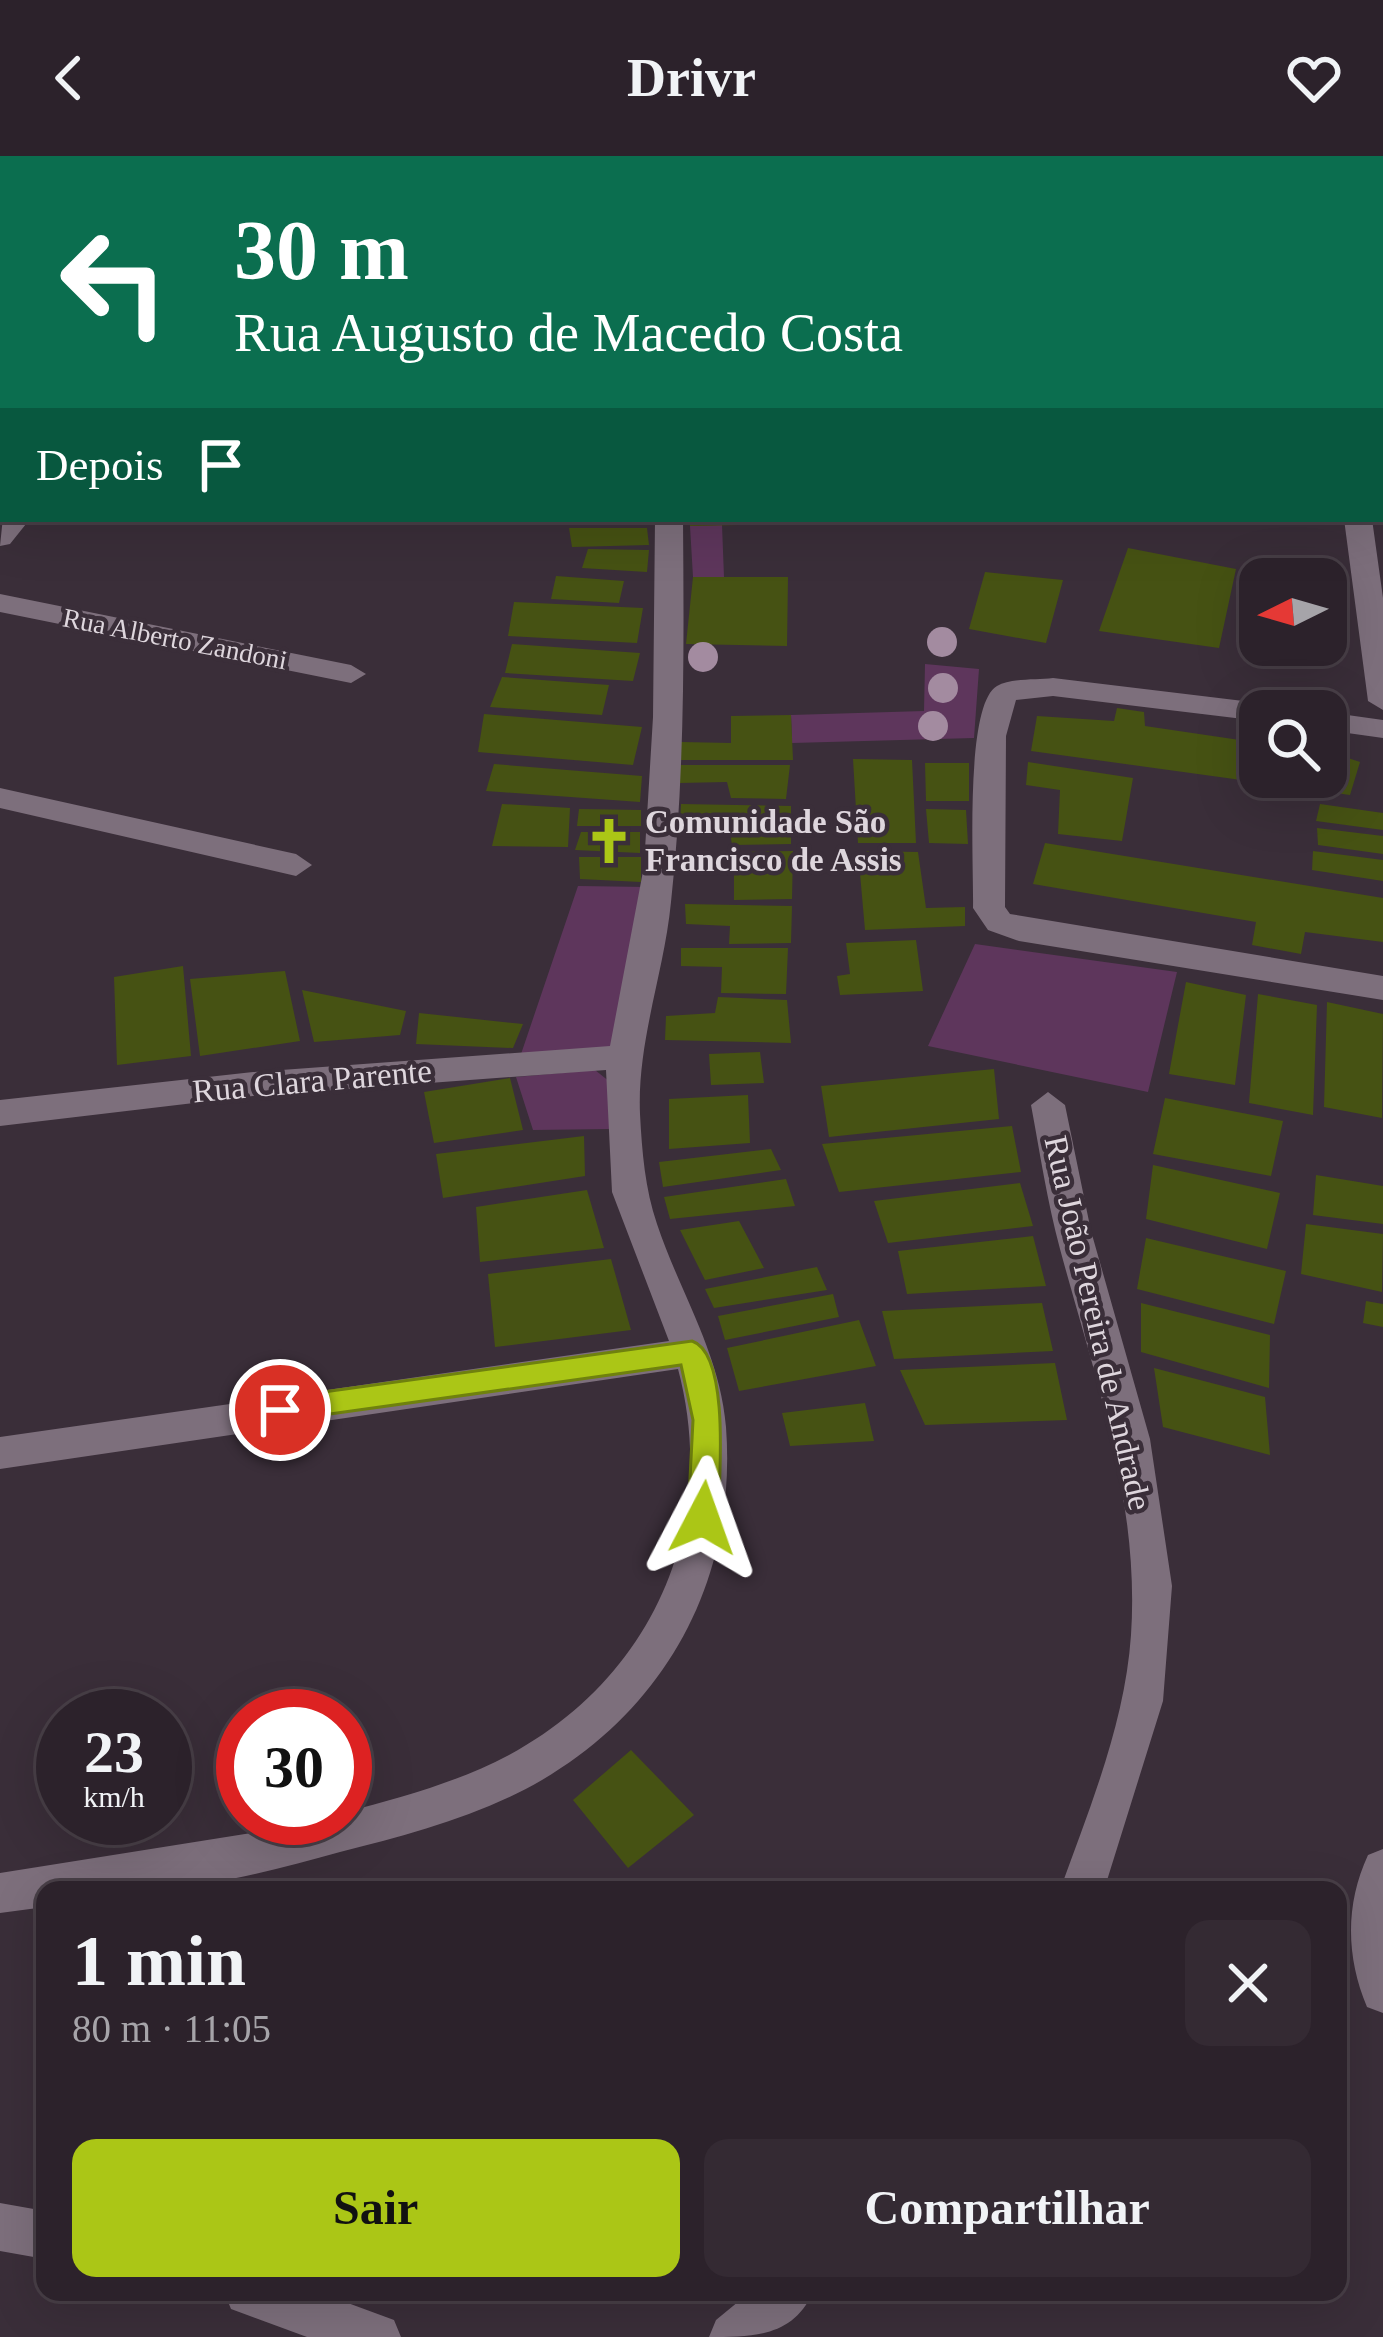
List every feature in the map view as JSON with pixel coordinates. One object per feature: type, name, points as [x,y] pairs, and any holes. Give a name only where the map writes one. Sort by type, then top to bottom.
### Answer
[{"type":"street","points":[[86,1881],[173,1869],[363,1825],[498,1781],[567,1740],[642,1664],[688,1590],[707,1504],[707,1420],[692,1352],[635,1211],[626,1171],[625,1057],[651,934],[660,849],[669,522]]},
{"type":"street","points":[[1358,522],[1383,701]]},
{"type":"street","name":"Rua Alberto Zandoni","points":[[0,603],[351,674]]},
{"type":"street","points":[[1239,709],[1053,686],[1008,692],[997,702],[991,736],[988,908],[999,922],[1019,930],[1383,988]]},
{"type":"street","points":[[1347,724],[1383,729]]},
{"type":"street","points":[[0,797],[296,865]]},
{"type":"street","name":"Rua Clara Parente","points":[[0,1113],[253,1084],[625,1057]]},
{"type":"street","name":"Rua João Pereira de Andrade","points":[[1048,1106],[1076,1242],[1130,1434],[1152,1583],[1147,1671],[1132,1751],[1085,1881]]},
{"type":"street","points":[[0,1454],[692,1352]]},
{"type":"street","points":[[1383,1869],[1370,1931],[1370,1962],[1383,1992]]},
{"type":"street","points":[[0,1893],[36,1888]]},
{"type":"street","points":[[0,2227],[36,2233]]},
{"type":"street","points":[[274,2301],[377,2337]]},
{"type":"street","points":[[733,2337],[779,2301]]},
{"type":"shaded area","points":[[722,525],[724,577],[693,577],[690,526]]},
{"type":"shaded area","points":[[925,664],[979,669],[974,738],[792,743],[791,715],[924,711]]},
{"type":"shaded area","points":[[578,886],[647,887],[617,1056],[520,1057]]},
{"type":"shaded area","points":[[975,944],[1177,972],[1148,1092],[928,1046]]},
{"type":"shaded area","points":[[595,1070],[615,1086],[611,1129],[533,1130],[516,1077]]},
{"type":"building","points":[[690,522],[783,522],[783,524],[690,526]]},
{"type":"building","points":[[569,528],[647,528],[649,545],[572,547]]},
{"type":"building","points":[[1128,548],[1236,569],[1219,648],[1099,631]]},
{"type":"building","points":[[588,549],[649,550],[647,572],[582,568]]},
{"type":"building","points":[[985,572],[1063,580],[1046,643],[969,629]]},
{"type":"building","points":[[556,576],[624,581],[619,603],[551,599]]},
{"type":"building","points":[[693,577],[788,577],[787,646],[686,644]]},
{"type":"building","points":[[514,602],[643,608],[637,643],[508,636]]},
{"type":"building","points":[[512,644],[640,653],[633,681],[505,673]]},
{"type":"building","points":[[502,677],[609,685],[602,715],[490,707]]},
{"type":"building","points":[[1117,708],[1144,712],[1145,726],[1239,740],[1239,780],[1031,751],[1037,716],[1114,721]]},
{"type":"building","points":[[484,714],[642,727],[633,765],[478,752]]},
{"type":"building","points":[[791,715],[793,760],[677,760],[681,742],[731,743],[731,716]]},
{"type":"building","points":[[1347,758],[1360,762],[1347,795]]},
{"type":"building","points":[[853,759],[912,760],[916,843],[858,843]]},
{"type":"building","points":[[1028,762],[1133,778],[1122,841],[1058,834],[1060,790],[1026,785]]},
{"type":"building","points":[[925,763],[969,763],[969,801],[926,801]]},
{"type":"building","points":[[494,764],[642,776],[640,802],[486,791]]},
{"type":"building","points":[[679,765],[790,765],[786,799],[731,798],[727,782],[679,783]]},
{"type":"building","points":[[502,804],[570,808],[568,847],[492,846]]},
{"type":"building","points":[[681,804],[791,806],[791,844],[732,845],[729,825],[680,824]]},
{"type":"building","points":[[1320,804],[1383,813],[1383,830],[1316,821]]},
{"type":"building","points":[[579,809],[641,810],[641,826],[577,826]]},
{"type":"building","points":[[926,809],[966,810],[968,844],[929,843]]},
{"type":"building","points":[[1317,828],[1383,836],[1383,854],[1318,845]]},
{"type":"building","name":"Comunidade São Francisco de Assis","points":[[581,832],[640,832],[640,853],[575,850]]},
{"type":"building","points":[[1045,843],[1383,898],[1383,942],[1305,932],[1301,954],[1252,945],[1256,922],[1033,884]]},
{"type":"building","points":[[793,851],[792,899],[734,900],[734,852]]},
{"type":"building","points":[[858,851],[918,852],[926,908],[965,907],[965,926],[865,930]]},
{"type":"building","points":[[1313,851],[1383,860],[1383,881],[1312,870]]},
{"type":"building","points":[[579,857],[641,857],[641,882],[580,879]]},
{"type":"building","points":[[685,904],[792,906],[791,943],[729,944],[730,926],[686,924]]},
{"type":"building","points":[[916,940],[923,991],[840,995],[837,976],[850,974],[846,943]]},
{"type":"building","points":[[681,948],[788,948],[786,994],[721,993],[722,967],[681,966]]},
{"type":"building","points":[[183,966],[191,1056],[117,1065],[114,977]]},
{"type":"building","points":[[285,971],[300,1041],[200,1056],[190,979]]},
{"type":"building","points":[[1186,982],[1246,995],[1235,1085],[1169,1074]]},
{"type":"building","points":[[302,990],[406,1011],[400,1035],[314,1042]]},
{"type":"building","points":[[1258,994],[1317,1005],[1313,1115],[1249,1103]]},
{"type":"building","points":[[718,997],[787,1000],[791,1043],[665,1040],[666,1016],[715,1013]]},
{"type":"building","points":[[1327,1002],[1383,1014],[1382,1118],[1324,1107]]},
{"type":"building","points":[[419,1013],[523,1024],[513,1048],[416,1044]]},
{"type":"building","points":[[760,1052],[764,1083],[711,1085],[709,1054]]},
{"type":"building","points":[[994,1069],[999,1119],[829,1137],[821,1086]]},
{"type":"building","points":[[510,1078],[523,1130],[434,1143],[424,1092]]},
{"type":"building","points":[[748,1095],[750,1143],[669,1149],[669,1099]]},
{"type":"building","points":[[1165,1098],[1283,1121],[1271,1176],[1153,1154]]},
{"type":"building","points":[[1012,1126],[1021,1172],[839,1192],[822,1144]]},
{"type":"building","points":[[584,1136],[585,1176],[443,1198],[436,1154]]},
{"type":"building","points":[[771,1149],[781,1170],[663,1187],[659,1162]]},
{"type":"building","points":[[1153,1165],[1280,1193],[1267,1249],[1146,1219]]},
{"type":"building","points":[[1316,1175],[1383,1186],[1383,1224],[1313,1215]]},
{"type":"building","points":[[786,1179],[795,1206],[670,1219],[664,1197]]},
{"type":"building","points":[[1020,1183],[1033,1226],[888,1243],[874,1201]]},
{"type":"building","points":[[587,1190],[604,1248],[480,1262],[476,1207]]},
{"type":"building","points":[[739,1221],[764,1268],[705,1280],[680,1230]]},
{"type":"building","points":[[1306,1224],[1383,1234],[1382,1292],[1301,1274]]},
{"type":"building","points":[[1033,1236],[1046,1286],[907,1294],[898,1251]]},
{"type":"building","points":[[1146,1238],[1286,1271],[1274,1324],[1137,1289]]},
{"type":"building","points":[[611,1259],[631,1330],[495,1347],[488,1274]]},
{"type":"building","points":[[817,1267],[827,1290],[714,1308],[705,1289]]},
{"type":"building","points":[[833,1294],[839,1317],[725,1340],[718,1316]]},
{"type":"building","points":[[1366,1301],[1383,1304],[1383,1327],[1363,1323]]},
{"type":"building","points":[[1042,1303],[1053,1351],[894,1359],[882,1311]]},
{"type":"building","points":[[1141,1303],[1270,1335],[1269,1388],[1141,1352]]},
{"type":"building","points":[[859,1320],[876,1366],[739,1391],[727,1348]]},
{"type":"building","points":[[1055,1363],[1067,1420],[925,1425],[900,1370]]},
{"type":"building","points":[[1154,1368],[1265,1397],[1270,1455],[1163,1427]]},
{"type":"building","points":[[865,1403],[874,1441],[790,1446],[782,1413]]},
{"type":"building","points":[[631,1750],[694,1815],[628,1868],[573,1800]]},
{"type":"place","name":"Comunidade São Francisco de Assis","points":[[609,841]]},
{"type":"route","points":[[280,1410],[692,1352],[707,1420],[703,1518]]}]
